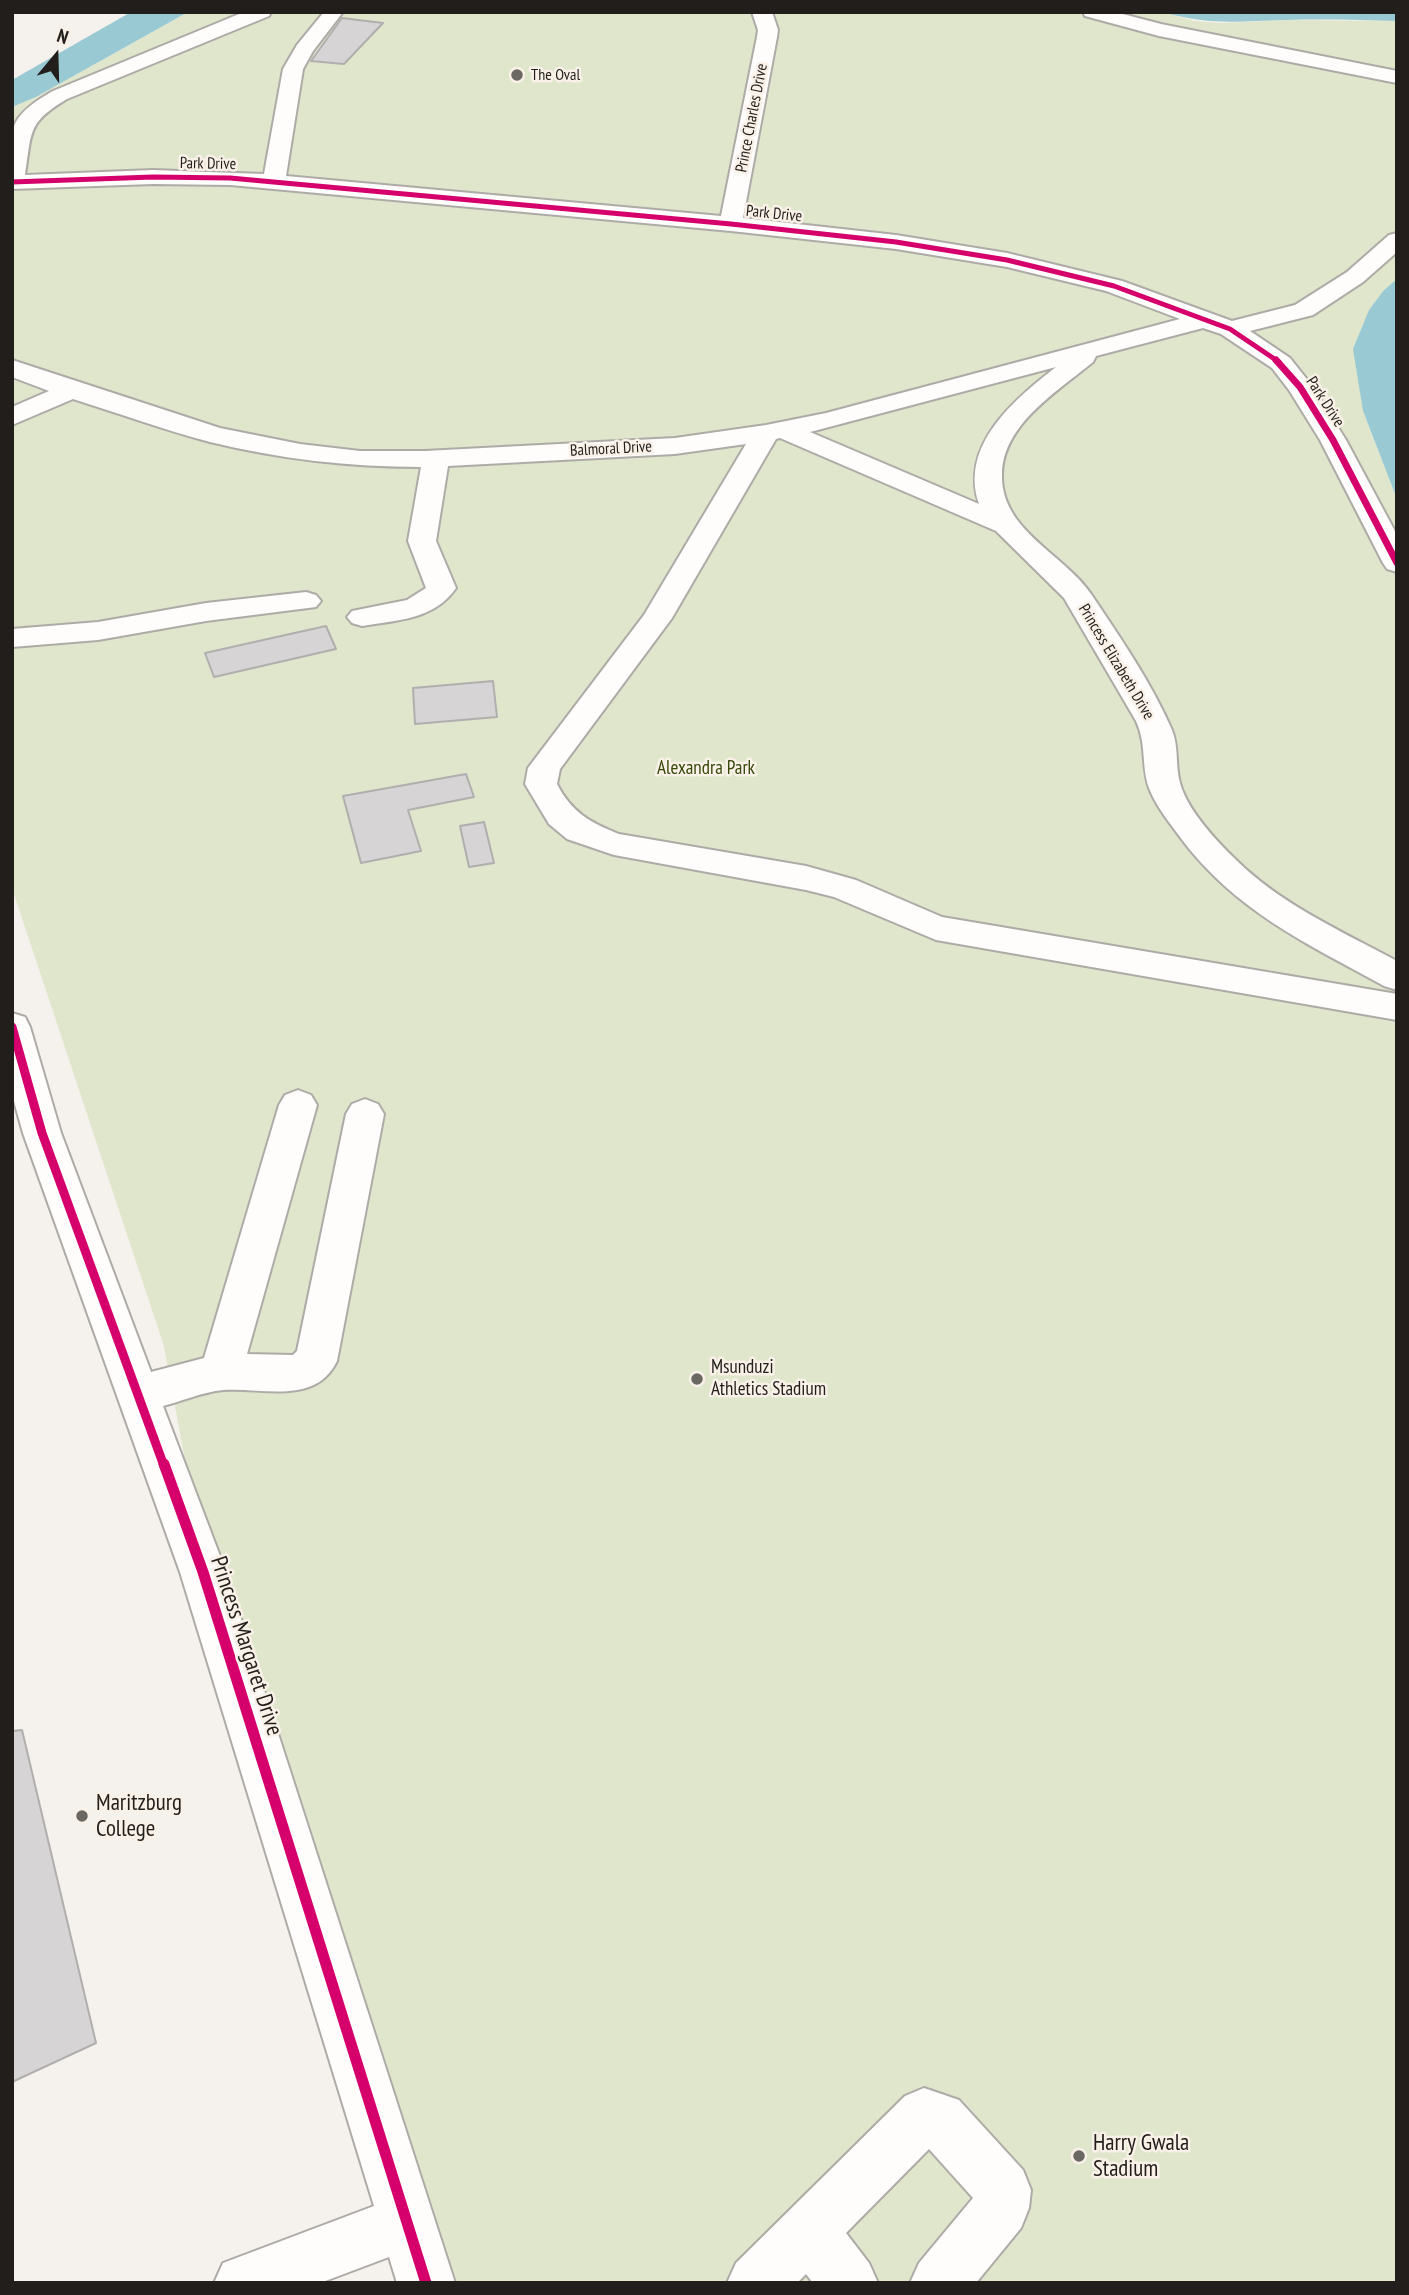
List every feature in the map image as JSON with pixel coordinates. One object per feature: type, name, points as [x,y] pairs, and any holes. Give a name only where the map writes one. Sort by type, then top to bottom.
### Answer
[{"type":"street","points":[[13,182],[22,126],[36,109],[60,95],[262,12]]},
{"type":"street","points":[[274,181],[293,69],[304,49],[334,12]]},
{"type":"street","name":"Prince Charles Drive","points":[[731,223],[767,37],[768,30],[762,12]]},
{"type":"street","points":[[1092,12],[1159,30],[1397,76]]},
{"type":"street","name":"Park Drive","points":[[13,182],[181,177],[274,181],[731,223],[897,242],[1007,260],[1114,286],[1218,324],[1281,363],[1300,387],[1333,440],[1397,563]]},
{"type":"street","name":"Balmoral Drive","points":[[12,368],[180,425],[252,444],[360,458],[436,458],[626,450],[775,431],[1094,349],[1304,310],[1355,277],[1397,240]]},
{"type":"street","points":[[1281,363],[1304,310]]},
{"type":"street","name":"Princess Elizabeth Drive","points":[[1094,349],[1016,414],[1004,431],[994,451],[988,473],[991,496],[1006,525],[1074,592],[1116,656],[1152,719],[1160,740],[1163,783],[1186,822],[1220,864],[1266,904],[1397,977]]},
{"type":"street","points":[[12,418],[71,390]]},
{"type":"street","points":[[1006,525],[775,431],[657,618],[544,768],[541,784],[548,800],[561,816],[579,831],[614,844],[806,878],[844,888],[936,928],[1397,1007]]},
{"type":"street","points":[[362,617],[424,604],[437,598],[441,588],[422,541],[436,458]]},
{"type":"street","points":[[12,638],[98,631],[206,612],[306,601]]},
{"type":"street","name":"Princess Margaret Drive","points":[[12,1027],[27,1138],[138,1394],[203,1572],[426,2283]]},
{"type":"street","points":[[221,1372],[298,1105]]},
{"type":"street","points":[[138,1394],[221,1372],[301,1373],[316,1361],[365,1114]]},
{"type":"street","points":[[756,2283],[917,2119],[924,2115],[940,2119],[1003,2190],[1001,2208],[939,2283]]},
{"type":"street","points":[[243,2283],[406,2222]]},
{"type":"street","points":[[808,2230],[849,2283]]},
{"type":"green space","name":"Alexandra Park","points":[[188,12],[1163,12],[1195,21],[1220,23],[1287,20],[1397,21],[1397,279],[1384,290],[1363,411],[1397,499],[1397,2283],[457,2283],[243,1776],[164,1346],[12,888],[12,107],[36,97]]},
{"type":"water","points":[[131,12],[188,12],[36,97],[12,107],[12,80]]},
{"type":"water","points":[[1163,12],[1397,12],[1397,21],[1225,22]]},
{"type":"water","points":[[1397,279],[1397,499],[1363,411],[1353,349],[1369,310],[1384,290]]},
{"type":"building","points":[[342,18],[383,23],[344,64],[311,61]]},
{"type":"building","points":[[326,626],[336,649],[214,677],[205,653]]},
{"type":"building","points":[[493,681],[497,717],[415,724],[413,688]]},
{"type":"building","points":[[466,774],[474,797],[408,810],[421,851],[361,863],[343,796]]},
{"type":"building","points":[[484,822],[494,863],[469,867],[460,826]]},
{"type":"building","points":[[22,1730],[96,2043],[12,2082],[12,1731]]},
{"type":"cycle path","points":[[12,182],[153,177],[230,178],[731,224],[896,242],[1007,260],[1114,286],[1230,329],[1281,363],[1300,387],[1333,440],[1397,563]]},
{"type":"cycle path","points":[[12,1027],[42,1133],[203,1572],[426,2283]]},
{"type":"place","name":"The Oval","points":[[517,75]]},
{"type":"place","name":"Msunduzi Athletics Stadium","points":[[697,1379]]},
{"type":"place","name":"Maritzburg College","points":[[82,1816]]},
{"type":"place","name":"Harry Gwala Stadium","points":[[1079,2156]]}]
